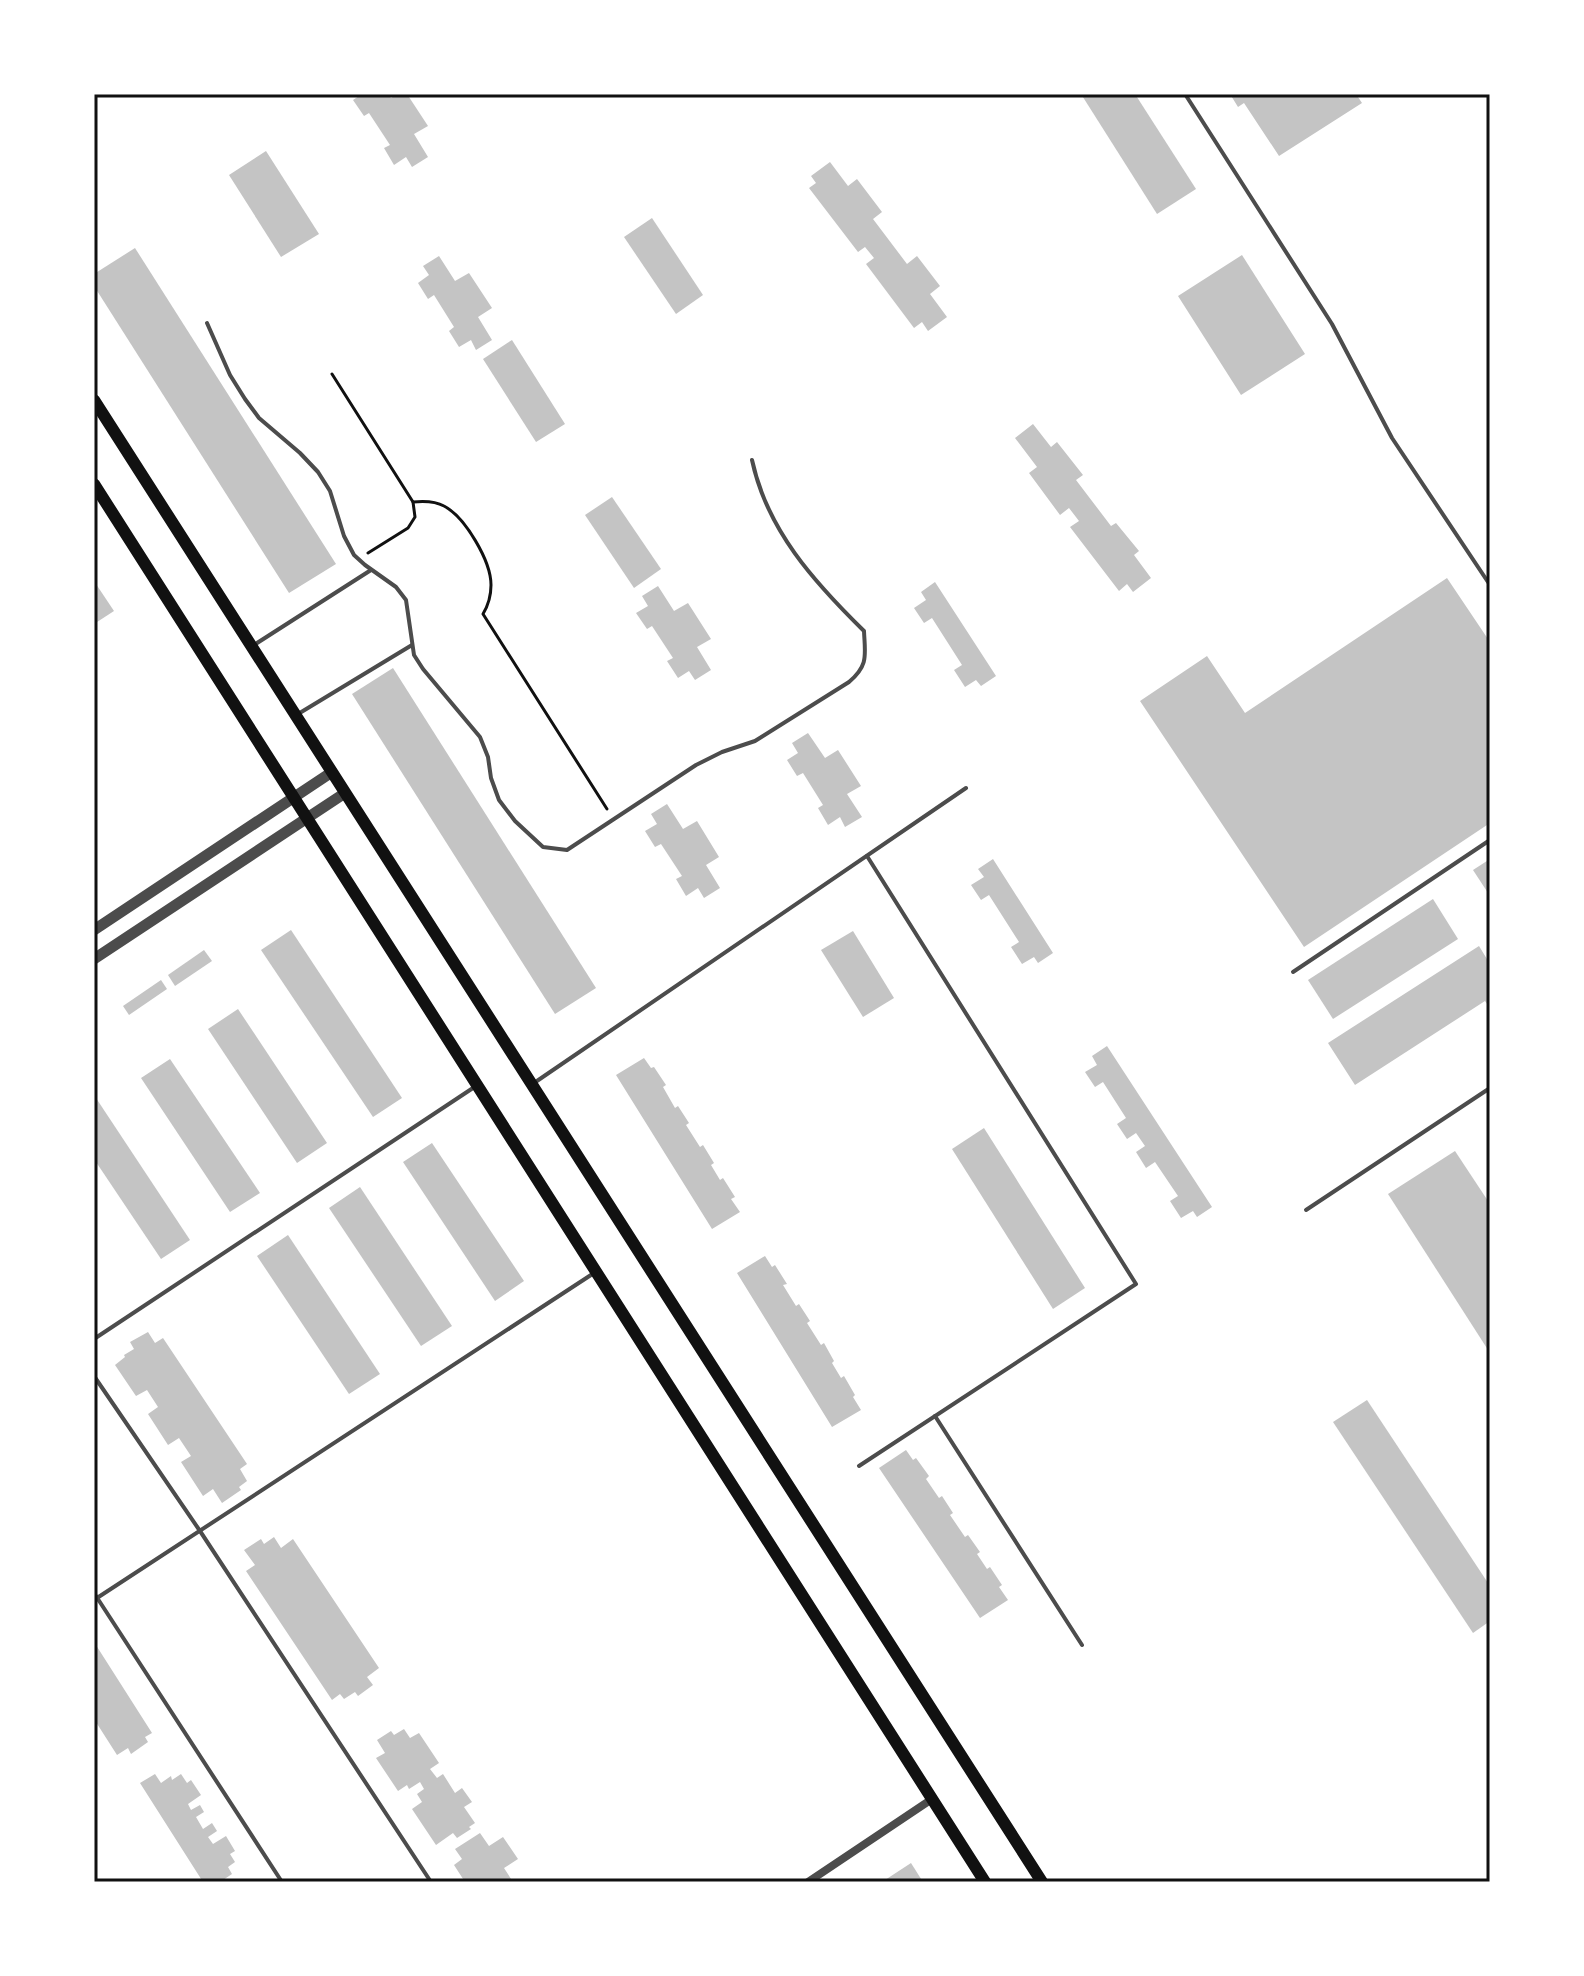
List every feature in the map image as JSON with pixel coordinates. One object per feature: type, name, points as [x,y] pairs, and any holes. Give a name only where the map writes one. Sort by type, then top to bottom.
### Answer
[{"type":"main road","points":[[94,400],[1042,1882]]},
{"type":"main road","points":[[94,484],[985,1882]]},
{"type":"street","points":[[94,930],[332,772]]},
{"type":"street","points":[[94,959],[345,793]]},
{"type":"street","points":[[808,1882],[932,1799]]},
{"type":"lane","points":[[1185,94],[1332,324],[1392,438],[1490,585]]},
{"type":"lane","points":[[207,323],[230,375],[259,418],[300,453],[324,481],[354,555],[396,587],[406,600],[414,655],[480,737],[499,800],[515,821],[543,847],[567,850],[696,765],[755,741],[860,673],[865,658],[864,631],[818,585],[794,552],[758,487],[752,460]]},
{"type":"lane","points":[[251,646],[372,569]]},
{"type":"lane","points":[[296,715],[412,645]]},
{"type":"lane","points":[[532,1084],[966,788]]},
{"type":"lane","points":[[1293,972],[1490,840]]},
{"type":"lane","points":[[859,1466],[1136,1284],[867,856]]},
{"type":"lane","points":[[94,1339],[478,1085]]},
{"type":"lane","points":[[1306,1210],[1490,1088]]},
{"type":"lane","points":[[282,1882],[96,1595],[200,1531],[597,1272]]},
{"type":"lane","points":[[94,1376],[431,1882]]},
{"type":"lane","points":[[935,1416],[1082,1645]]},
{"type":"path","points":[[332,374],[413,502],[415,517],[408,528],[358,559]]},
{"type":"path","points":[[413,502],[443,505],[460,519],[473,537],[486,560],[491,581],[490,601],[483,614],[614,819]]},
{"type":"building","points":[[362,94],[388,94],[391,98],[407,94],[428,126],[414,134],[428,157],[412,167],[406,157],[394,165],[384,148],[390,145],[369,113],[364,116],[353,100]]},
{"type":"building","points":[[1081,94],[1135,94],[1196,189],[1157,214]]},
{"type":"building","points":[[1230,94],[1356,94],[1362,103],[1279,156],[1244,103],[1238,107]]},
{"type":"building","points":[[266,151],[319,234],[281,257],[229,175]]},
{"type":"building","points":[[830,162],[848,186],[857,179],[882,212],[873,219],[907,264],[917,256],[940,286],[930,294],[947,317],[928,331],[922,322],[914,328],[866,264],[874,258],[865,247],[858,252],[809,188],[816,183],[811,176]]},
{"type":"building","points":[[652,218],[703,295],[676,314],[624,237]]},
{"type":"building","points":[[135,248],[336,564],[289,593],[94,286],[94,274]]},
{"type":"building","points":[[1242,255],[1305,354],[1241,395],[1178,296]]},
{"type":"building","points":[[439,256],[455,281],[469,273],[492,308],[478,317],[492,340],[476,350],[471,340],[459,347],[449,331],[454,327],[434,295],[428,299],[418,283],[429,275],[423,266]]},
{"type":"building","points":[[512,340],[565,424],[536,442],[483,359]]},
{"type":"building","points":[[1033,424],[1051,447],[1057,442],[1083,475],[1076,480],[1111,526],[1116,523],[1139,551],[1134,555],[1151,578],[1133,592],[1127,584],[1119,591],[1070,527],[1079,521],[1069,508],[1060,515],[1029,473],[1037,467],[1015,438]]},
{"type":"building","points":[[612,497],[661,569],[634,588],[585,515]]},
{"type":"building","points":[[1447,578],[1490,642],[1490,823],[1304,947],[1140,701],[1207,656],[1245,713]]},
{"type":"building","points":[[94,581],[114,611],[94,624]]},
{"type":"building","points":[[935,582],[996,676],[981,686],[976,680],[965,687],[954,670],[962,665],[932,618],[924,623],[914,608],[926,600],[921,592]]},
{"type":"building","points":[[658,586],[674,611],[688,603],[711,639],[697,647],[711,670],[695,680],[689,671],[678,678],[667,661],[673,658],[652,626],[647,629],[636,613],[648,606],[642,596]]},
{"type":"building","points":[[393,668],[596,988],[555,1014],[352,694]]},
{"type":"building","points":[[808,733],[825,758],[838,750],[861,786],[847,794],[862,817],[845,827],[840,817],[828,825],[818,808],[823,805],[803,773],[797,776],[787,760],[798,753],[792,743]]},
{"type":"building","points":[[667,804],[683,829],[697,821],[719,857],[706,865],[720,888],[704,898],[698,888],[686,896],[676,879],[682,876],[661,844],[655,847],[645,831],[657,824],[651,814]]},
{"type":"building","points":[[993,859],[1053,953],[1038,963],[1034,957],[1022,964],[1011,947],[1019,942],[989,895],[981,900],[971,885],[984,877],[978,869]]},
{"type":"building","points":[[1490,859],[1490,896],[1473,870]]},
{"type":"building","points":[[1433,899],[1458,939],[1333,1019],[1308,980]]},
{"type":"building","points":[[291,930],[402,1098],[373,1117],[261,950]]},
{"type":"building","points":[[853,931],[894,998],[863,1017],[821,950]]},
{"type":"building","points":[[1479,946],[1490,964],[1490,1008],[1485,1001],[1355,1085],[1328,1043]]},
{"type":"building","points":[[204,950],[212,961],[175,986],[168,975]]},
{"type":"building","points":[[161,980],[167,989],[129,1015],[123,1006]]},
{"type":"building","points":[[238,1009],[327,1143],[297,1163],[208,1029]]},
{"type":"building","points":[[1107,1046],[1212,1207],[1197,1217],[1193,1211],[1181,1218],[1170,1201],[1178,1196],[1155,1162],[1146,1168],[1136,1152],[1145,1146],[1136,1133],[1127,1139],[1117,1124],[1126,1118],[1103,1082],[1095,1087],[1085,1072],[1097,1065],[1092,1056]]},
{"type":"building","points":[[644,1058],[666,1085],[663,1087],[675,1108],[678,1106],[689,1123],[686,1125],[714,1163],[711,1165],[720,1180],[723,1178],[735,1197],[731,1199],[740,1212],[712,1229],[616,1075]]},
{"type":"building","points":[[170,1059],[260,1193],[230,1212],[141,1078]]},
{"type":"building","points":[[94,1095],[190,1240],[161,1259],[94,1159]]},
{"type":"building","points":[[984,1128],[1085,1288],[1053,1309],[952,1149]]},
{"type":"building","points":[[432,1143],[524,1281],[495,1301],[403,1162]]},
{"type":"building","points":[[1455,1151],[1490,1204],[1490,1353],[1388,1194]]},
{"type":"building","points":[[360,1187],[452,1326],[421,1346],[329,1208]]},
{"type":"building","points":[[288,1235],[380,1374],[349,1394],[257,1256]]},
{"type":"building","points":[[765,1256],[787,1284],[783,1285],[810,1321],[807,1323],[821,1345],[824,1343],[834,1361],[832,1363],[841,1378],[844,1376],[861,1410],[832,1427],[737,1273]]},
{"type":"building","points":[[148,1332],[155,1343],[163,1338],[247,1464],[240,1469],[247,1481],[239,1487],[241,1490],[222,1503],[213,1489],[203,1496],[181,1462],[191,1456],[179,1438],[168,1445],[148,1414],[158,1407],[147,1390],[136,1396],[115,1365],[134,1349],[130,1342]]},
{"type":"building","points":[[1367,1400],[1490,1586],[1490,1621],[1473,1633],[1333,1422]]},
{"type":"building","points":[[906,1450],[929,1476],[926,1479],[939,1498],[942,1496],[953,1513],[950,1515],[965,1537],[968,1535],[987,1569],[990,1567],[1002,1585],[999,1587],[1008,1600],[980,1618],[879,1468]]},
{"type":"building","points":[[274,1537],[281,1548],[293,1539],[379,1668],[367,1677],[373,1685],[358,1696],[355,1692],[344,1699],[340,1694],[332,1700],[246,1571],[255,1565],[244,1550],[261,1539],[264,1544]]},
{"type":"building","points":[[94,1642],[152,1733],[145,1737],[148,1742],[131,1754],[128,1748],[117,1755],[94,1719]]},
{"type":"building","points":[[404,1729],[410,1738],[419,1733],[439,1763],[430,1769],[437,1778],[443,1774],[455,1793],[462,1788],[472,1802],[464,1807],[475,1823],[457,1838],[453,1833],[436,1845],[412,1809],[422,1802],[417,1794],[424,1789],[420,1782],[398,1791],[376,1758],[385,1753],[377,1740],[391,1731],[394,1735]]},
{"type":"building","points":[[155,1774],[161,1783],[181,1774],[187,1783],[191,1780],[201,1795],[188,1804],[191,1810],[200,1805],[204,1812],[196,1817],[203,1829],[212,1823],[217,1831],[208,1837],[213,1844],[226,1836],[235,1851],[230,1854],[235,1862],[228,1867],[232,1874],[220,1882],[203,1882],[140,1783]]},
{"type":"building","points":[[480,1833],[489,1846],[503,1837],[518,1859],[504,1868],[513,1882],[465,1882],[454,1865],[462,1859],[455,1849]]},
{"type":"building","points":[[911,1863],[923,1882],[886,1882],[885,1880]]}]
